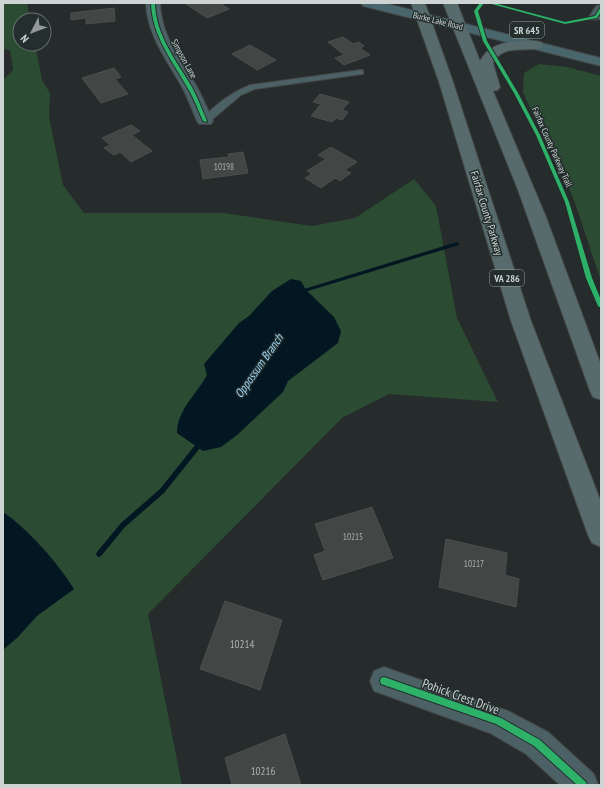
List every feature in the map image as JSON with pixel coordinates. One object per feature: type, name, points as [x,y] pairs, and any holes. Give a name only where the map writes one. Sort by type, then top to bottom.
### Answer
[{"type":"highway","name":"Fairfax County Parkway","points":[[419,7],[446,82],[521,321],[601,535]]},
{"type":"highway","points":[[453,13],[538,217],[582,343],[601,391]]},
{"type":"highway","points":[[500,124],[492,78],[486,63],[488,58],[499,49],[511,45],[536,45]]},
{"type":"main road","name":"Burke Lake Road","points":[[368,3],[419,7],[453,13],[601,49]]},
{"type":"main road","name":"Burke Lake Road","points":[[453,13],[536,45],[601,62]]},
{"type":"street","name":"Simpson Lane","points":[[153,3],[158,32],[194,96],[205,121]]},
{"type":"street","name":"Pohick Crest Drive","points":[[384,680],[498,721],[537,744],[583,785]]},
{"type":"lane","points":[[205,121],[223,104],[238,93],[253,87],[360,72]]},
{"type":"green space","points":[[3,3],[27,3],[29,12],[12,12],[12,52],[37,52],[42,80],[50,93],[49,117],[63,185],[84,213],[224,213],[312,226],[355,218],[414,179],[436,206],[457,318],[498,402],[389,394],[342,418],[148,614],[182,785],[3,785],[3,80],[13,70],[10,50],[3,49]]},
{"type":"green space","points":[[539,64],[567,67],[601,76],[601,278],[575,203],[553,147],[532,113],[523,92],[524,73]]},
{"type":"water","points":[[291,279],[301,281],[306,290],[334,317],[341,331],[338,343],[288,381],[283,392],[237,435],[221,447],[203,451],[177,433],[180,417],[188,402],[207,375],[204,364],[239,323],[249,316],[272,291]]},
{"type":"water","points":[[3,512],[13,519],[42,547],[60,568],[74,589],[37,616],[18,637],[3,650]]},
{"type":"building","points":[[220,3],[229,9],[207,18],[186,4]]},
{"type":"building","points":[[114,8],[115,21],[86,24],[86,18],[71,20],[71,13]]},
{"type":"building","points":[[343,37],[353,44],[359,42],[364,46],[360,48],[370,55],[344,65],[335,58],[344,55],[328,42]]},
{"type":"building","points":[[250,45],[276,60],[257,70],[232,54]]},
{"type":"building","points":[[114,68],[121,77],[115,79],[128,94],[101,103],[82,78]]},
{"type":"building","points":[[320,94],[349,102],[342,110],[348,112],[342,120],[336,118],[332,122],[311,116],[321,104],[313,102]]},
{"type":"building","points":[[131,125],[140,131],[132,135],[152,151],[131,162],[120,152],[114,155],[104,148],[110,145],[102,138]]},
{"type":"building","points":[[331,147],[357,162],[345,170],[351,173],[340,181],[335,178],[321,188],[305,178],[312,174],[307,171],[326,159],[318,155]]},
{"type":"building","points":[[243,152],[248,173],[203,179],[200,160],[229,157],[228,154]]},
{"type":"building","points":[[372,507],[393,558],[323,580],[314,555],[325,551],[315,524]]},
{"type":"building","points":[[446,539],[507,553],[505,575],[519,579],[516,607],[439,587]]},
{"type":"building","points":[[225,601],[282,620],[260,690],[200,669]]},
{"type":"building","points":[[285,734],[301,785],[232,785],[225,758]]},
{"type":"waterway","name":"Oppossum Branch","points":[[303,295],[306,290],[457,244]]},
{"type":"waterway","name":"Oppossum Branch","points":[[99,554],[123,525],[162,491],[202,441]]},
{"type":"cycle path","points":[[153,3],[153,15],[161,39],[194,95],[205,121]]},
{"type":"cycle path","name":"Fairfax County Parkway Trail","points":[[482,3],[476,11],[485,41],[516,93],[538,135],[567,202],[589,278],[601,306]]},
{"type":"cycle path","points":[[490,3],[565,23],[596,17],[601,9]]},
{"type":"cycle path","points":[[384,681],[498,721],[537,743],[583,785]]}]
